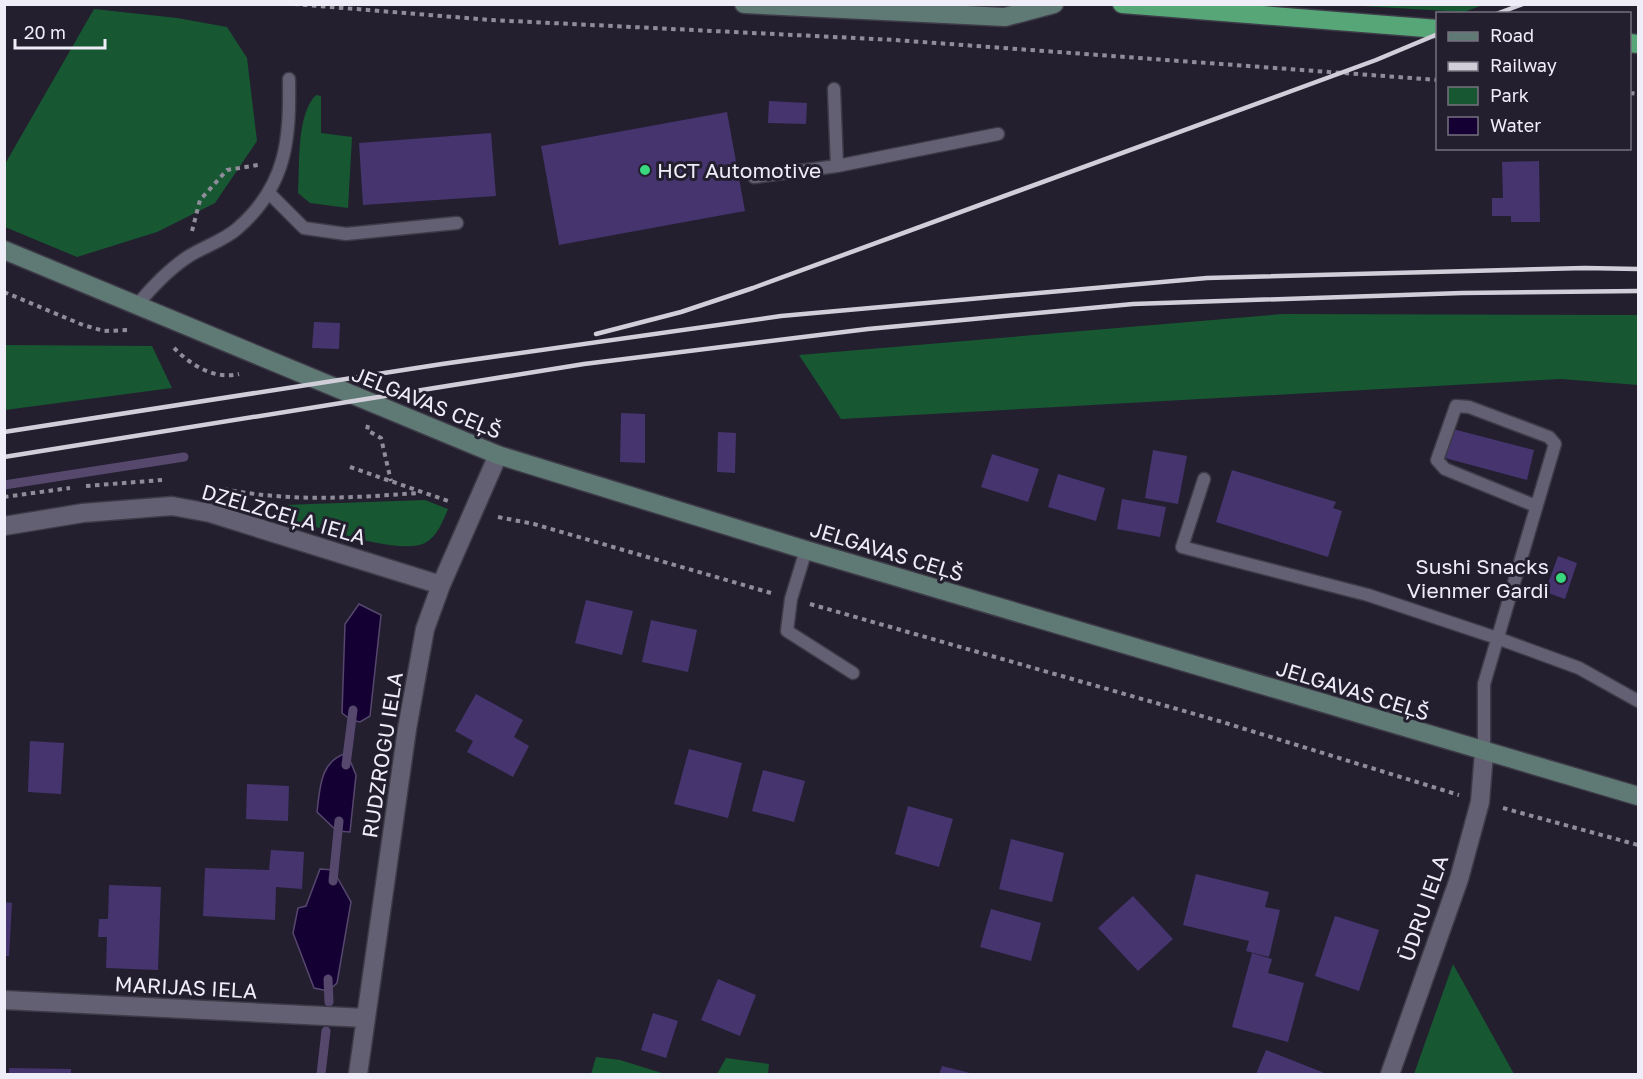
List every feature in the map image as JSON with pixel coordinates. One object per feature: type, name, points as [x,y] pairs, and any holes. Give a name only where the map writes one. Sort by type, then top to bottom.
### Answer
[{"type":"highway","points":[[1122,4],[1436,29]]},
{"type":"main road","points":[[744,4],[1005,17],[1054,4]]},
{"type":"main road","name":"JELGAVAS CEĻŠ","points":[[4,250],[370,404],[498,455],[806,550],[1485,753],[1638,796]]},
{"type":"street","name":"RUDZROGU IELA","points":[[358,1074],[414,685],[425,629],[441,585],[498,455]]},
{"type":"street","name":"DZELZCEĻA IELA","points":[[4,526],[83,513],[172,506],[210,513],[441,585]]},
{"type":"street","name":"ŪDRU IELA","points":[[1390,1074],[1459,879],[1480,802],[1485,753]]},
{"type":"street","name":"MARIJAS IELA","points":[[4,1000],[365,1018]]},
{"type":"lane","points":[[138,305],[155,283],[186,258],[237,229],[269,193],[283,160],[290,130],[289,79]]},
{"type":"lane","points":[[834,88],[837,166]]},
{"type":"lane","points":[[754,177],[837,166],[998,134]]},
{"type":"lane","points":[[269,193],[304,228],[346,234],[457,223]]},
{"type":"lane","points":[[1485,753],[1484,684],[1555,444],[1549,437],[1469,407],[1456,406],[1437,460],[1445,469],[1536,506]]},
{"type":"lane","points":[[1204,479],[1182,547],[1368,595],[1497,638],[1579,668],[1638,701]]},
{"type":"lane","points":[[806,550],[791,598],[787,631],[853,673]]},
{"type":"path","points":[[294,4],[491,20],[895,40],[1436,80]]},
{"type":"path","points":[[186,258],[200,200],[226,170],[283,160]]},
{"type":"path","points":[[4,291],[83,325]]},
{"type":"path","points":[[370,404],[367,430],[381,438],[391,481]]},
{"type":"path","points":[[350,468],[474,510],[1219,721],[1480,802],[1638,845]]},
{"type":"green space","points":[[1345,5],[1483,5],[1464,12]]},
{"type":"green space","points":[[94,9],[177,18],[227,27],[247,58],[257,141],[215,203],[157,232],[77,257],[5,227],[5,164]]},
{"type":"green space","points":[[316,95],[321,96],[321,133],[352,137],[348,208],[310,203],[298,193],[302,127],[305,115]]},
{"type":"green space","points":[[1283,314],[1638,315],[1638,385],[1561,379],[841,419],[799,355]]},
{"type":"green space","points":[[4,345],[152,346],[172,388],[5,410]]},
{"type":"green space","points":[[425,500],[448,509],[433,537],[425,543],[412,546],[375,543],[280,516],[284,505]]},
{"type":"green space","points":[[1453,964],[1514,1074],[1414,1074]]},
{"type":"green space","points":[[596,1057],[620,1060],[665,1074],[591,1074]]},
{"type":"green space","points":[[726,1058],[769,1064],[768,1074],[717,1074]]},
{"type":"water","points":[[359,604],[381,615],[370,716],[360,722],[351,720],[342,713],[345,624]]},
{"type":"water","points":[[347,753],[356,775],[350,832],[337,831],[317,812],[321,784],[326,769],[331,762]]},
{"type":"water","points":[[320,869],[333,870],[351,902],[337,983],[328,991],[314,988],[293,933],[298,908],[306,906]]},
{"type":"building","points":[[769,101],[807,103],[806,124],[768,123]]},
{"type":"building","points":[[727,112],[745,211],[559,245],[541,146]]},
{"type":"building","points":[[491,133],[496,196],[363,205],[359,143]]},
{"type":"building","points":[[1539,161],[1540,222],[1511,222],[1511,216],[1492,216],[1492,198],[1503,198],[1502,162]]},
{"type":"building","points":[[314,322],[340,323],[339,349],[312,348]]},
{"type":"building","points":[[621,413],[645,414],[645,463],[620,462]]},
{"type":"building","points":[[1453,429],[1534,450],[1527,480],[1445,458]]},
{"type":"building","points":[[718,432],[736,433],[735,473],[717,472]]},
{"type":"building","points":[[1153,450],[1187,456],[1178,504],[1145,498]]},
{"type":"building","points":[[992,454],[1039,469],[1028,502],[981,487]]},
{"type":"building","points":[[1232,470],[1336,502],[1333,508],[1342,511],[1328,557],[1216,522]]},
{"type":"building","points":[[1058,474],[1105,488],[1096,521],[1048,507]]},
{"type":"building","points":[[1122,499],[1166,507],[1160,537],[1117,529]]},
{"type":"building","name":"Sushi Snacks Vienmer Gardi","points":[[1558,556],[1577,563],[1565,599],[1545,592]]},
{"type":"building","points":[[586,600],[633,611],[622,655],[575,643]]},
{"type":"building","points":[[651,620],[697,630],[688,672],[642,662]]},
{"type":"building","points":[[476,694],[523,720],[514,737],[529,746],[513,777],[467,752],[473,741],[455,731]]},
{"type":"building","points":[[30,741],[64,743],[61,794],[28,792]]},
{"type":"building","points":[[689,749],[742,763],[728,818],[674,804]]},
{"type":"building","points":[[763,770],[805,781],[794,822],[752,811]]},
{"type":"building","points":[[247,784],[289,786],[288,821],[246,819]]},
{"type":"building","points":[[908,806],[953,819],[939,867],[895,854]]},
{"type":"building","points":[[1011,839],[1064,853],[1052,902],[999,889]]},
{"type":"building","points":[[271,850],[304,852],[302,889],[276,887],[275,920],[203,916],[205,868],[269,870]]},
{"type":"building","points":[[1196,874],[1269,892],[1265,907],[1280,910],[1269,957],[1246,951],[1249,941],[1183,925]]},
{"type":"building","points":[[109,885],[161,887],[158,970],[106,968],[107,937],[98,937],[99,919],[108,919]]},
{"type":"building","points":[[1133,896],[1173,939],[1138,971],[1098,928]]},
{"type":"building","points":[[4,902],[12,903],[9,956],[4,956]]},
{"type":"building","points":[[991,909],[1041,923],[1031,961],[980,947]]},
{"type":"building","points":[[1335,916],[1379,930],[1359,991],[1315,976]]},
{"type":"building","points":[[1252,953],[1272,959],[1268,973],[1304,983],[1288,1042],[1232,1027]]},
{"type":"building","points":[[718,979],[756,995],[740,1036],[701,1020]]},
{"type":"building","points":[[653,1013],[678,1021],[666,1058],[641,1050]]},
{"type":"building","points":[[1266,1050],[1327,1074],[1256,1074]]},
{"type":"building","points":[[942,1066],[974,1074],[939,1074]]},
{"type":"building","points":[[9,1068],[71,1069],[71,1074],[9,1074]]},
{"type":"waterway","points":[[4,485],[184,457]]},
{"type":"waterway","points":[[346,765],[353,710]]},
{"type":"waterway","points":[[333,881],[339,821]]},
{"type":"waterway","points":[[328,979],[329,1002]]},
{"type":"waterway","points":[[321,1074],[326,1031]]},
{"type":"railway","points":[[1501,12],[1523,4]]},
{"type":"railway","points":[[596,334],[681,312],[753,288],[1376,60],[1436,35]]},
{"type":"railway","points":[[4,432],[442,364],[781,316],[1207,278],[1585,268],[1638,269]]},
{"type":"railway","points":[[4,457],[584,364],[868,329],[1133,304],[1462,293],[1638,291]]},
{"type":"place","name":"HCT Automotive","points":[[645,170]]},
{"type":"place","name":"Sushi Snacks Vienmer Gardi","points":[[1561,578]]}]
